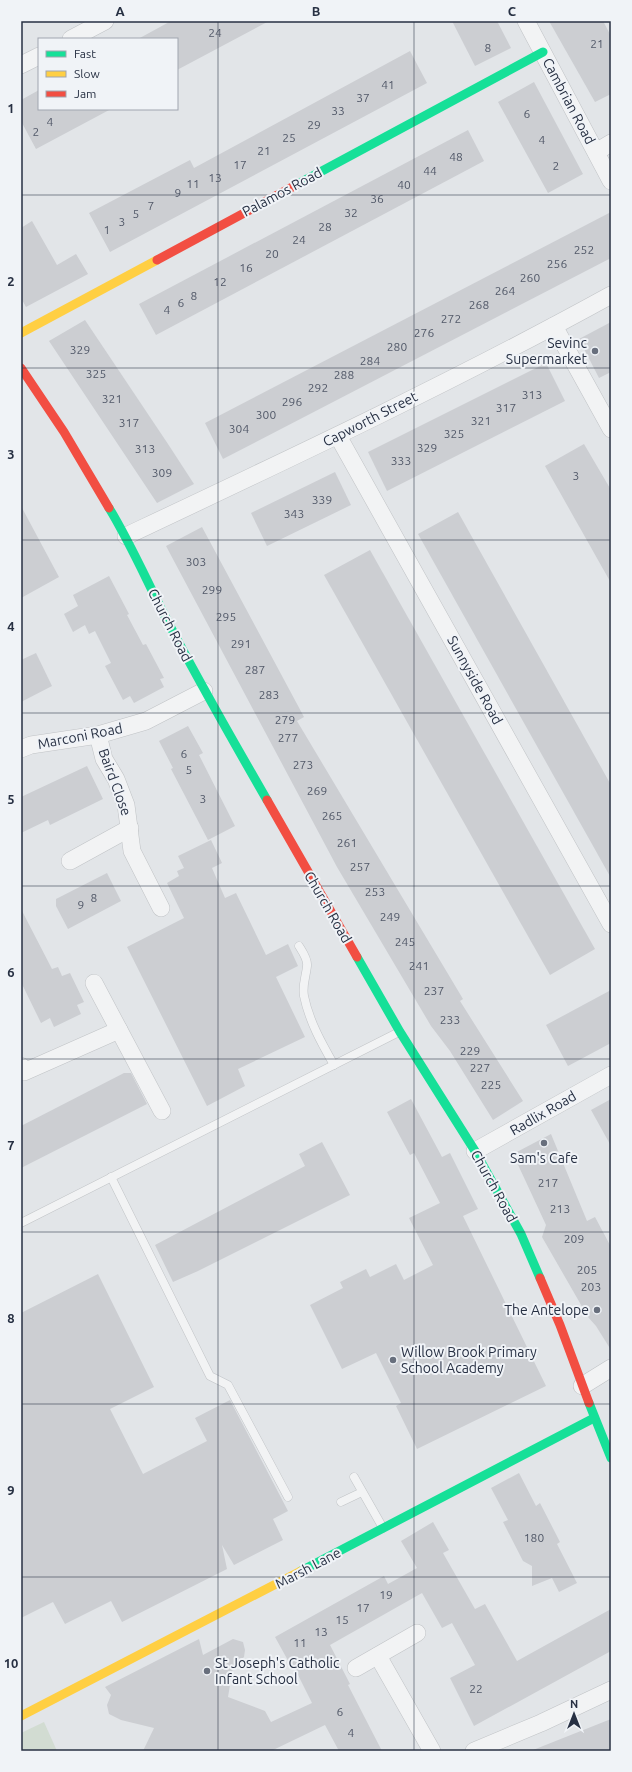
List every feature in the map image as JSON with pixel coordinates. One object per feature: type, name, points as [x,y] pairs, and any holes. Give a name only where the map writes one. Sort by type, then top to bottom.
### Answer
[{"type":"main road","name":"Palamos Road","points":[[21,333],[543,52]]},
{"type":"main road","name":"Church Road","points":[[21,368],[64,432],[126,536],[145,578],[204,691],[400,1032],[475,1150],[535,1265],[560,1325],[594,1418],[611,1458]]},
{"type":"main road","name":"Marsh Lane","points":[[21,1716],[180,1635],[594,1418]]},
{"type":"street","points":[[73,38],[105,21]]},
{"type":"street","name":"Cambrian Road","points":[[526,21],[611,181]]},
{"type":"street","points":[[21,65],[38,56]]},
{"type":"street","points":[[596,152],[611,143]]},
{"type":"street","name":"Capworth Street","points":[[126,536],[338,436],[554,326],[611,295]]},
{"type":"street","points":[[554,326],[611,429]]},
{"type":"street","name":"Sunnyside Road","points":[[338,436],[611,924]]},
{"type":"street","name":"Marconi Road","points":[[21,749],[31,745],[98,735],[146,721],[204,691]]},
{"type":"street","name":"Baird Close","points":[[98,735],[104,759],[116,779],[126,805],[132,851],[161,908]]},
{"type":"street","name":"Baird Close","points":[[70,861],[130,828]]},
{"type":"street","points":[[94,983],[162,1112]]},
{"type":"street","points":[[22,1072],[119,1030]]},
{"type":"street","name":"Radlix Road","points":[[475,1150],[611,1075]]},
{"type":"street","points":[[582,1386],[611,1368]]},
{"type":"street","points":[[356,1668],[417,1633]]},
{"type":"street","points":[[378,1656],[432,1751]]},
{"type":"street","points":[[474,1751],[541,1723],[611,1690]]},
{"type":"lane","points":[[299,946],[306,960],[307,966],[303,986],[306,1005],[320,1040],[334,1065]]},
{"type":"lane","points":[[21,1223],[400,1032]]},
{"type":"lane","points":[[111,1177],[210,1376],[228,1385],[288,1497]]},
{"type":"lane","points":[[354,1477],[383,1528]]},
{"type":"lane","points":[[341,1502],[362,1492]]},
{"type":"shaded area","points":[[44,1722],[57,1751],[21,1751],[21,1733]]},
{"type":"building","points":[[171,21],[269,21],[178,69],[178,38],[140,38]]},
{"type":"building","points":[[452,21],[497,21],[511,48],[475,66]]},
{"type":"building","points":[[549,21],[603,21],[611,36],[611,94],[595,102]]},
{"type":"building","points":[[410,51],[427,83],[110,252],[89,213],[190,160],[194,168]]},
{"type":"building","points":[[534,82],[583,174],[548,193],[498,102]]},
{"type":"building","points":[[38,91],[38,110],[109,110],[36,149],[21,121],[21,100]]},
{"type":"building","points":[[468,130],[484,161],[156,335],[139,304]]},
{"type":"building","points":[[611,212],[611,258],[223,459],[205,423]]},
{"type":"building","points":[[32,221],[57,265],[76,254],[88,274],[26,307],[21,298],[21,228]]},
{"type":"building","points":[[85,320],[194,484],[157,503],[49,341]]},
{"type":"building","name":"Sevinc Supermarket","points":[[611,322],[611,372],[599,378],[579,339]]},
{"type":"building","points":[[546,363],[565,401],[387,491],[368,452]]},
{"type":"building","points":[[584,444],[611,490],[611,583],[545,466]]},
{"type":"building","points":[[335,472],[351,505],[267,546],[251,513]]},
{"type":"building","points":[[21,506],[59,577],[21,598]]},
{"type":"building","points":[[458,512],[611,785],[611,878],[418,534]]},
{"type":"building","points":[[202,527],[304,717],[297,721],[463,999],[460,1001],[523,1101],[493,1120],[450,1051],[431,1026],[337,867],[166,546]]},
{"type":"building","points":[[370,550],[595,949],[550,975],[324,575]]},
{"type":"building","points":[[109,576],[143,645],[146,644],[164,678],[160,679],[164,687],[134,703],[130,696],[123,700],[105,666],[111,663],[95,631],[89,634],[85,625],[73,632],[64,614],[78,606],[73,595]]},
{"type":"building","points":[[36,653],[52,686],[21,702],[21,660]]},
{"type":"building","points":[[188,726],[203,753],[199,755],[235,826],[208,840],[171,769],[173,768],[159,741]]},
{"type":"building","points":[[87,766],[103,799],[50,825],[48,820],[21,833],[21,797]]},
{"type":"building","points":[[211,840],[222,863],[212,868],[225,898],[236,893],[266,955],[288,944],[298,966],[276,977],[305,1037],[238,1069],[245,1086],[207,1106],[127,947],[184,918],[167,883],[179,876],[177,871],[184,868],[178,856]]},
{"type":"building","points":[[107,873],[121,901],[68,929],[56,906],[56,899]]},
{"type":"building","points":[[21,909],[52,969],[58,967],[62,976],[70,973],[84,1002],[77,1005],[81,1014],[54,1027],[50,1018],[41,1023],[21,982]]},
{"type":"building","points":[[611,990],[611,1043],[568,1066],[546,1025]]},
{"type":"building","points":[[124,1073],[131,1073],[147,1104],[21,1168],[21,1126]]},
{"type":"building","points":[[411,1099],[442,1157],[450,1153],[478,1209],[463,1216],[546,1386],[417,1449],[396,1406],[401,1403],[376,1353],[342,1369],[310,1305],[343,1288],[340,1282],[366,1269],[370,1277],[396,1264],[404,1280],[433,1265],[409,1218],[440,1203],[414,1153],[410,1155],[387,1112]]},
{"type":"building","points":[[611,1099],[611,1146],[591,1110]]},
{"type":"building","points":[[551,1134],[587,1221],[595,1217],[611,1247],[611,1350],[596,1326],[588,1317],[542,1237],[546,1225],[513,1154]]},
{"type":"building","points":[[322,1142],[350,1195],[173,1282],[155,1245],[305,1166],[299,1154]]},
{"type":"building","points":[[98,1274],[154,1387],[110,1409],[143,1474],[207,1441],[195,1418],[230,1400],[288,1511],[273,1519],[283,1540],[234,1565],[222,1545],[227,1569],[122,1622],[111,1601],[65,1624],[53,1602],[21,1618],[21,1313]]},
{"type":"building","points":[[519,1473],[536,1506],[540,1503],[560,1542],[557,1544],[577,1583],[559,1592],[552,1578],[532,1586],[532,1566],[523,1561],[503,1522],[508,1520],[491,1488]]},
{"type":"building","points":[[433,1522],[449,1550],[443,1553],[475,1609],[485,1604],[517,1661],[611,1609],[611,1651],[474,1726],[450,1678],[475,1665],[452,1623],[442,1628],[422,1593],[330,1645],[350,1684],[348,1685],[382,1751],[339,1751],[325,1725],[271,1751],[143,1751],[154,1728],[121,1720],[109,1714],[107,1705],[111,1695],[105,1687],[199,1639],[203,1655],[233,1639],[243,1642],[245,1650],[244,1657],[233,1667],[228,1697],[265,1711],[271,1722],[312,1703],[293,1665],[291,1666],[275,1637],[384,1576],[388,1584],[417,1568],[401,1541]]},
{"type":"building","points":[[611,1719],[611,1751],[533,1751],[533,1750]]},
{"type":"traffic: fast","points":[[296,185],[543,52]]},
{"type":"traffic: fast","points":[[109,508],[125,536],[192,667],[267,800]]},
{"type":"traffic: fast","points":[[357,957],[400,1032],[475,1151],[521,1234],[540,1278]]},
{"type":"traffic: fast","points":[[589,1403],[611,1458]]},
{"type":"traffic: fast","points":[[301,1571],[594,1418]]},
{"type":"traffic: slow","points":[[21,333],[157,260]]},
{"type":"traffic: slow","points":[[21,1716],[301,1571]]},
{"type":"traffic: jam","points":[[157,260],[296,185]]},
{"type":"traffic: jam","points":[[21,368],[64,432],[109,508]]},
{"type":"traffic: jam","points":[[267,800],[357,957]]},
{"type":"traffic: jam","points":[[540,1278],[560,1325],[589,1403]]},
{"type":"place","name":"Sevinc Supermarket","points":[[595,351]]},
{"type":"place","name":"Sam's Cafe","points":[[544,1143]]},
{"type":"place","name":"The Antelope","points":[[597,1310]]},
{"type":"place","name":"Willow Brook Primary School Academy","points":[[393,1360]]},
{"type":"place","name":"St Joseph's Catholic Infant School","points":[[207,1671]]}]
